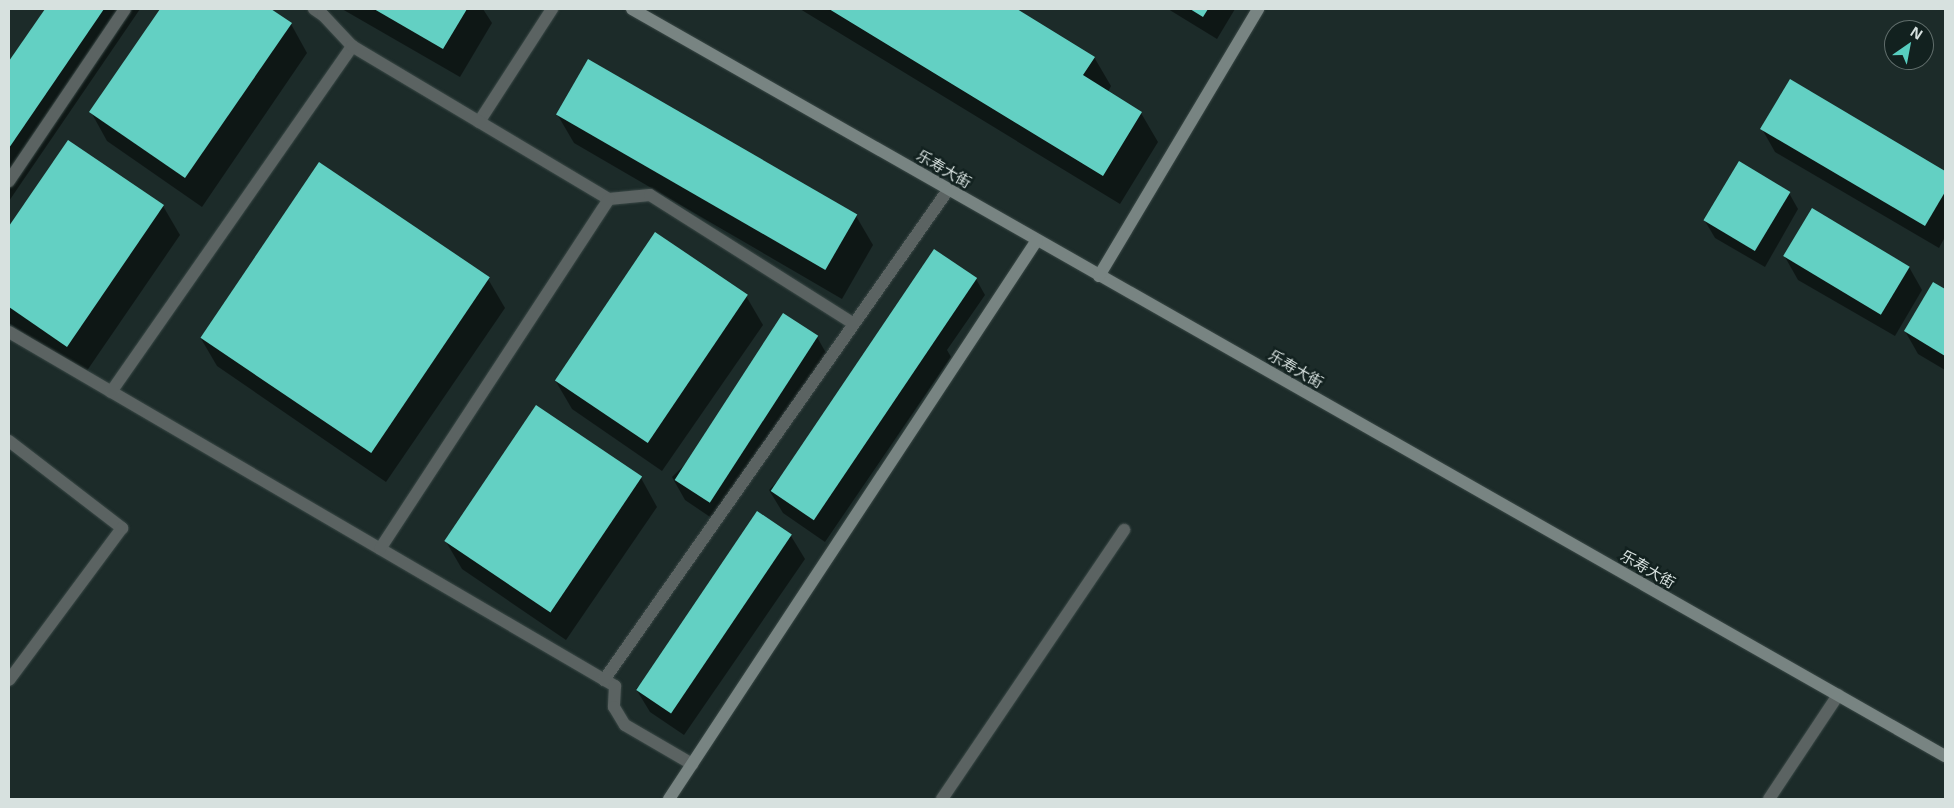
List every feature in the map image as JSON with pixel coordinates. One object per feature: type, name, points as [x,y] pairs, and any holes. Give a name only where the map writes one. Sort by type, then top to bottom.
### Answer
[{"type":"main road","name":"乐寿大街","points":[[632,9],[1945,756]]},
{"type":"main road","points":[[1099,276],[1258,9]]},
{"type":"main road","points":[[669,799],[1037,240]]},
{"type":"street","points":[[9,181],[125,9]]},
{"type":"street","points":[[314,9],[323,14],[352,46],[609,199],[650,195],[854,324]]},
{"type":"street","points":[[479,122],[552,9]]},
{"type":"street","points":[[111,392],[352,46]]},
{"type":"street","points":[[604,680],[948,190]]},
{"type":"street","points":[[380,549],[609,199]]},
{"type":"street","points":[[9,332],[615,686],[614,707],[625,725],[692,764]]},
{"type":"street","points":[[9,441],[122,528],[9,680]]},
{"type":"street","points":[[942,799],[1124,530]]},
{"type":"street","points":[[1769,799],[1838,695]]},
{"type":"building","points":[[45,9],[104,9],[9,148],[9,61]]},
{"type":"building","points":[[160,9],[271,9],[292,23],[185,178],[89,112]]},
{"type":"building","points":[[374,9],[467,9],[443,49]]},
{"type":"building","points":[[829,9],[1017,9],[1095,57],[1083,75],[1142,112],[1103,176]]},
{"type":"building","points":[[1190,9],[1208,9],[1203,17]]},
{"type":"building","points":[[588,59],[857,214],[825,270],[556,114]]},
{"type":"building","points":[[1790,79],[1945,171],[1945,192],[1925,226],[1760,129]]},
{"type":"building","points":[[68,140],[164,205],[67,347],[9,307],[9,226]]},
{"type":"building","points":[[1739,161],[1790,192],[1755,251],[1703,220]]},
{"type":"building","points":[[319,162],[490,277],[371,453],[200,338]]},
{"type":"building","points":[[1812,208],[1910,267],[1881,315],[1783,256]]},
{"type":"building","points":[[655,232],[748,295],[648,443],[555,380]]},
{"type":"building","points":[[934,249],[977,278],[814,520],[771,491]]},
{"type":"building","points":[[1933,282],[1945,289],[1945,356],[1904,331]]},
{"type":"building","points":[[783,313],[818,336],[710,503],[675,480]]},
{"type":"building","points":[[536,405],[642,477],[550,613],[444,541]]},
{"type":"building","points":[[757,511],[792,534],[671,714],[636,690]]}]
